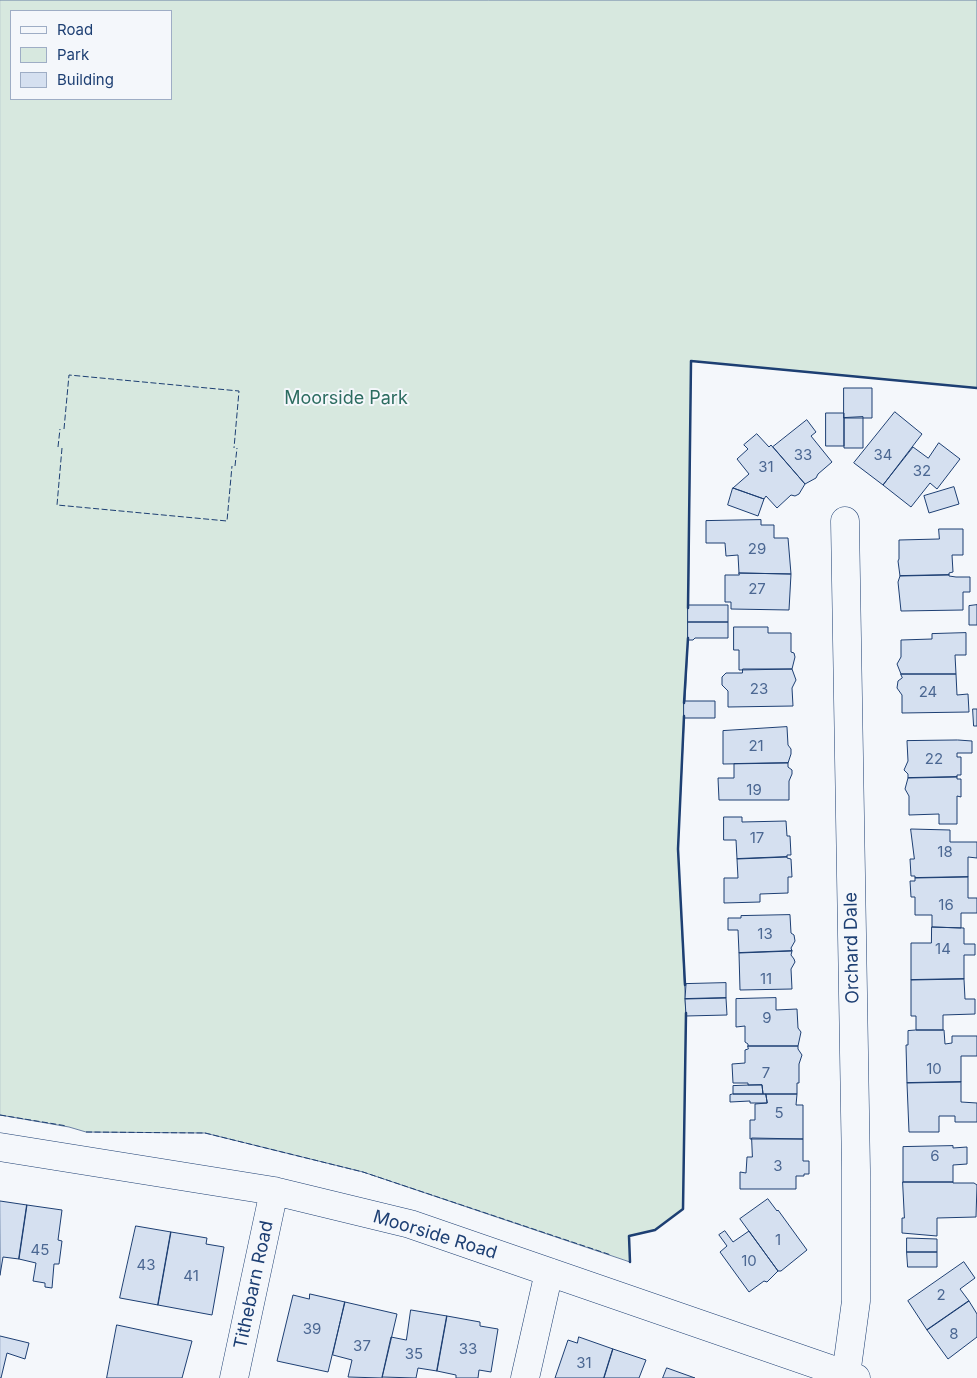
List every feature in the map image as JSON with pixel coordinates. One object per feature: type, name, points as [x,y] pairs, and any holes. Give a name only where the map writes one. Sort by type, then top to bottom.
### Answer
[{"type":"street","name":"Orchard Dale","points":[[844,521],[856,1170],[856,1301],[851,1376]]},
{"type":"street","name":"Moorside Road","points":[[0,1147],[274,1191],[410,1224],[851,1376]]},
{"type":"street","name":"Tithebarn Road","points":[[234,1378],[274,1191]]},
{"type":"street","points":[[525,1378],[549,1272]]},
{"type":"green space","name":"Moorside Park","points":[[0,0],[977,0],[977,388],[691,361],[688,640],[678,849],[686,1016],[683,1209],[655,1230],[629,1236],[630,1262],[363,1172],[205,1133],[86,1132],[69,1127],[0,1115]]},
{"type":"building","points":[[844,388],[872,388],[872,418],[844,418]]},
{"type":"building","points":[[895,412],[922,434],[883,485],[854,463]]},
{"type":"building","points":[[826,413],[844,413],[844,446],[826,446]]},
{"type":"building","points":[[863,417],[863,448],[844,448],[844,418]]},
{"type":"building","points":[[807,420],[816,432],[811,436],[832,462],[816,478],[805,484],[773,447]]},
{"type":"building","points":[[757,434],[769,447],[771,445],[805,484],[799,494],[791,495],[777,508],[766,496],[764,499],[733,488],[749,474],[737,459],[748,449],[744,445]]},
{"type":"building","points":[[939,443],[960,459],[937,489],[930,483],[911,507],[883,485],[913,447],[928,458]]},
{"type":"building","points":[[954,487],[959,504],[929,513],[924,496]]},
{"type":"building","points":[[733,488],[764,499],[758,516],[728,505]]},
{"type":"building","points":[[761,520],[761,525],[774,525],[774,538],[788,538],[791,574],[739,573],[738,555],[726,556],[725,543],[706,543],[706,521]]},
{"type":"building","points":[[939,529],[963,529],[963,555],[952,555],[953,572],[949,573],[949,575],[900,576],[898,561],[899,540],[939,539]]},
{"type":"building","points":[[739,573],[791,574],[789,610],[731,609],[731,602],[725,602],[725,575],[739,575]]},
{"type":"building","points":[[949,575],[970,577],[970,592],[963,592],[963,610],[901,611],[898,582],[900,576]]},
{"type":"building","points":[[688,605],[728,605],[728,622],[688,622]]},
{"type":"building","points":[[977,605],[977,625],[969,625],[969,606]]},
{"type":"building","points":[[688,622],[728,622],[728,638],[695,638],[688,640]]},
{"type":"building","points":[[734,627],[768,627],[768,633],[791,633],[791,652],[794,653],[795,657],[792,669],[739,670],[739,650],[734,650]]},
{"type":"building","points":[[966,633],[966,655],[955,655],[956,674],[901,674],[897,664],[901,657],[901,640],[932,639],[932,634]]},
{"type":"building","points":[[743,669],[792,669],[796,680],[792,688],[793,706],[728,707],[728,691],[722,685],[722,677],[726,673],[742,673]]},
{"type":"building","points":[[901,674],[956,674],[957,695],[968,694],[969,712],[902,713],[902,695],[897,688],[898,681],[902,678]]},
{"type":"building","points":[[684,701],[715,701],[715,718],[684,718]]},
{"type":"building","points":[[973,709],[977,709],[977,726],[974,726]]},
{"type":"building","points":[[787,727],[788,745],[791,749],[788,763],[723,764],[723,731]]},
{"type":"building","points":[[907,741],[972,741],[972,753],[957,753],[957,757],[961,757],[961,775],[957,775],[957,777],[908,778],[908,774],[904,770],[908,761]]},
{"type":"building","points":[[788,763],[788,767],[792,770],[789,781],[789,800],[719,800],[718,778],[734,778],[734,764]]},
{"type":"building","points":[[957,777],[957,779],[961,779],[961,797],[957,796],[957,824],[939,824],[939,814],[909,815],[909,796],[905,789],[908,778]]},
{"type":"building","points":[[724,817],[742,817],[742,822],[786,821],[787,836],[790,836],[791,855],[787,855],[787,857],[737,859],[736,840],[724,840]]},
{"type":"building","points":[[911,829],[950,830],[950,842],[977,842],[977,858],[968,857],[968,877],[915,878],[915,876],[911,876],[910,859],[914,859]]},
{"type":"building","points":[[787,857],[791,859],[792,877],[788,877],[788,893],[760,894],[760,902],[724,903],[724,878],[738,878],[737,859]]},
{"type":"building","points":[[968,877],[968,898],[977,898],[977,913],[961,913],[961,928],[932,927],[932,915],[915,915],[915,897],[911,897],[910,881],[915,881],[915,878]]},
{"type":"building","points":[[790,915],[791,933],[794,935],[795,941],[791,948],[792,951],[739,953],[738,930],[728,930],[728,918]]},
{"type":"building","points":[[932,927],[964,928],[964,944],[975,944],[975,955],[964,955],[964,979],[911,980],[911,943],[931,943]]},
{"type":"building","points":[[792,951],[791,955],[795,962],[791,969],[792,989],[740,990],[739,953]]},
{"type":"building","points":[[964,979],[965,999],[975,999],[975,1014],[943,1015],[943,1030],[916,1030],[916,1016],[911,1016],[911,980]]},
{"type":"building","points":[[726,983],[726,998],[685,999],[686,984]]},
{"type":"building","points":[[726,998],[727,1015],[686,1016],[685,999]]},
{"type":"building","points":[[776,998],[776,1010],[797,1009],[798,1028],[801,1032],[798,1046],[748,1046],[745,1042],[745,1026],[736,1027],[736,999]]},
{"type":"building","points":[[944,1030],[945,1044],[952,1043],[952,1036],[977,1036],[977,1056],[961,1056],[961,1082],[907,1083],[906,1045],[908,1045],[908,1031]]},
{"type":"building","points":[[748,1046],[798,1046],[802,1055],[799,1064],[797,1094],[763,1094],[762,1085],[733,1083],[732,1064],[745,1063],[745,1050],[748,1049]]},
{"type":"building","points":[[961,1082],[961,1102],[977,1103],[977,1122],[955,1122],[955,1116],[939,1116],[939,1132],[909,1132],[907,1083]]},
{"type":"building","points":[[762,1085],[763,1094],[733,1094],[733,1086]]},
{"type":"building","points":[[766,1094],[767,1103],[750,1103],[750,1101],[730,1102],[730,1095]]},
{"type":"building","points":[[766,1094],[797,1094],[796,1105],[803,1105],[803,1139],[750,1139],[750,1120],[755,1120],[755,1104],[767,1103]]},
{"type":"building","points":[[752,1138],[803,1139],[803,1161],[809,1161],[809,1174],[796,1176],[796,1189],[740,1189],[740,1172],[746,1173],[747,1157],[752,1157]]},
{"type":"building","points":[[953,1146],[953,1148],[967,1147],[967,1164],[953,1165],[953,1182],[903,1182],[903,1147]]},
{"type":"building","points":[[903,1182],[974,1183],[977,1185],[976,1217],[937,1218],[937,1236],[902,1233],[902,1218],[904,1218]]},
{"type":"building","points":[[768,1199],[807,1250],[781,1271],[778,1271],[740,1219]]},
{"type":"building","points":[[0,1201],[27,1205],[19,1259],[3,1257],[0,1275]]},
{"type":"building","points":[[27,1205],[62,1210],[58,1240],[62,1241],[59,1264],[54,1264],[52,1288],[45,1287],[45,1283],[33,1281],[36,1263],[19,1259]]},
{"type":"building","points":[[136,1226],[171,1232],[158,1305],[120,1298]]},
{"type":"building","points":[[725,1231],[733,1242],[749,1231],[778,1271],[767,1282],[764,1281],[749,1292],[720,1252],[727,1246],[719,1235]]},
{"type":"building","points":[[171,1232],[207,1238],[206,1244],[224,1247],[212,1315],[158,1305]]},
{"type":"building","points":[[907,1238],[937,1239],[937,1252],[907,1252]]},
{"type":"building","points":[[907,1252],[937,1252],[937,1267],[908,1267]]},
{"type":"building","points":[[964,1262],[975,1278],[960,1289],[969,1301],[927,1330],[908,1301]]},
{"type":"building","points":[[310,1294],[345,1302],[328,1372],[277,1361],[293,1295],[309,1299]]},
{"type":"building","points":[[969,1301],[977,1314],[977,1337],[948,1359],[927,1330]]},
{"type":"building","points":[[345,1302],[397,1314],[382,1378],[348,1377],[352,1360],[333,1355]]},
{"type":"building","points":[[411,1310],[447,1316],[437,1371],[418,1368],[416,1378],[382,1377],[391,1337],[406,1340]]},
{"type":"building","points":[[447,1316],[480,1322],[480,1326],[498,1329],[491,1372],[479,1370],[478,1378],[456,1378],[456,1375],[437,1371]]},
{"type":"building","points":[[117,1325],[192,1341],[182,1378],[107,1378]]},
{"type":"building","points":[[0,1336],[29,1343],[25,1359],[7,1353],[1,1378],[0,1378]]},
{"type":"building","points":[[579,1337],[613,1349],[604,1378],[555,1378],[568,1340],[577,1343]]},
{"type":"building","points":[[613,1349],[646,1360],[639,1378],[604,1378]]},
{"type":"building","points":[[667,1368],[695,1378],[663,1378]]},
{"type":"fence","points":[[64,429],[69,375],[239,391],[234,448]]},
{"type":"fence","points":[[58,447],[60,429]]},
{"type":"fence","points":[[62,448],[57,505],[227,521],[232,466]]},
{"type":"fence","points":[[235,466],[237,448]]},
{"type":"fence","points":[[0,1115],[67,1126]]},
{"type":"fence","points":[[86,1132],[205,1133],[363,1172],[611,1255]]},
{"type":"wall","points":[[688,608],[691,361],[977,388]]},
{"type":"wall","points":[[684,703],[688,638]]},
{"type":"wall","points":[[684,716],[678,849],[685,985]]},
{"type":"wall","points":[[630,1262],[629,1236],[655,1230],[683,1209],[686,1013]]}]
